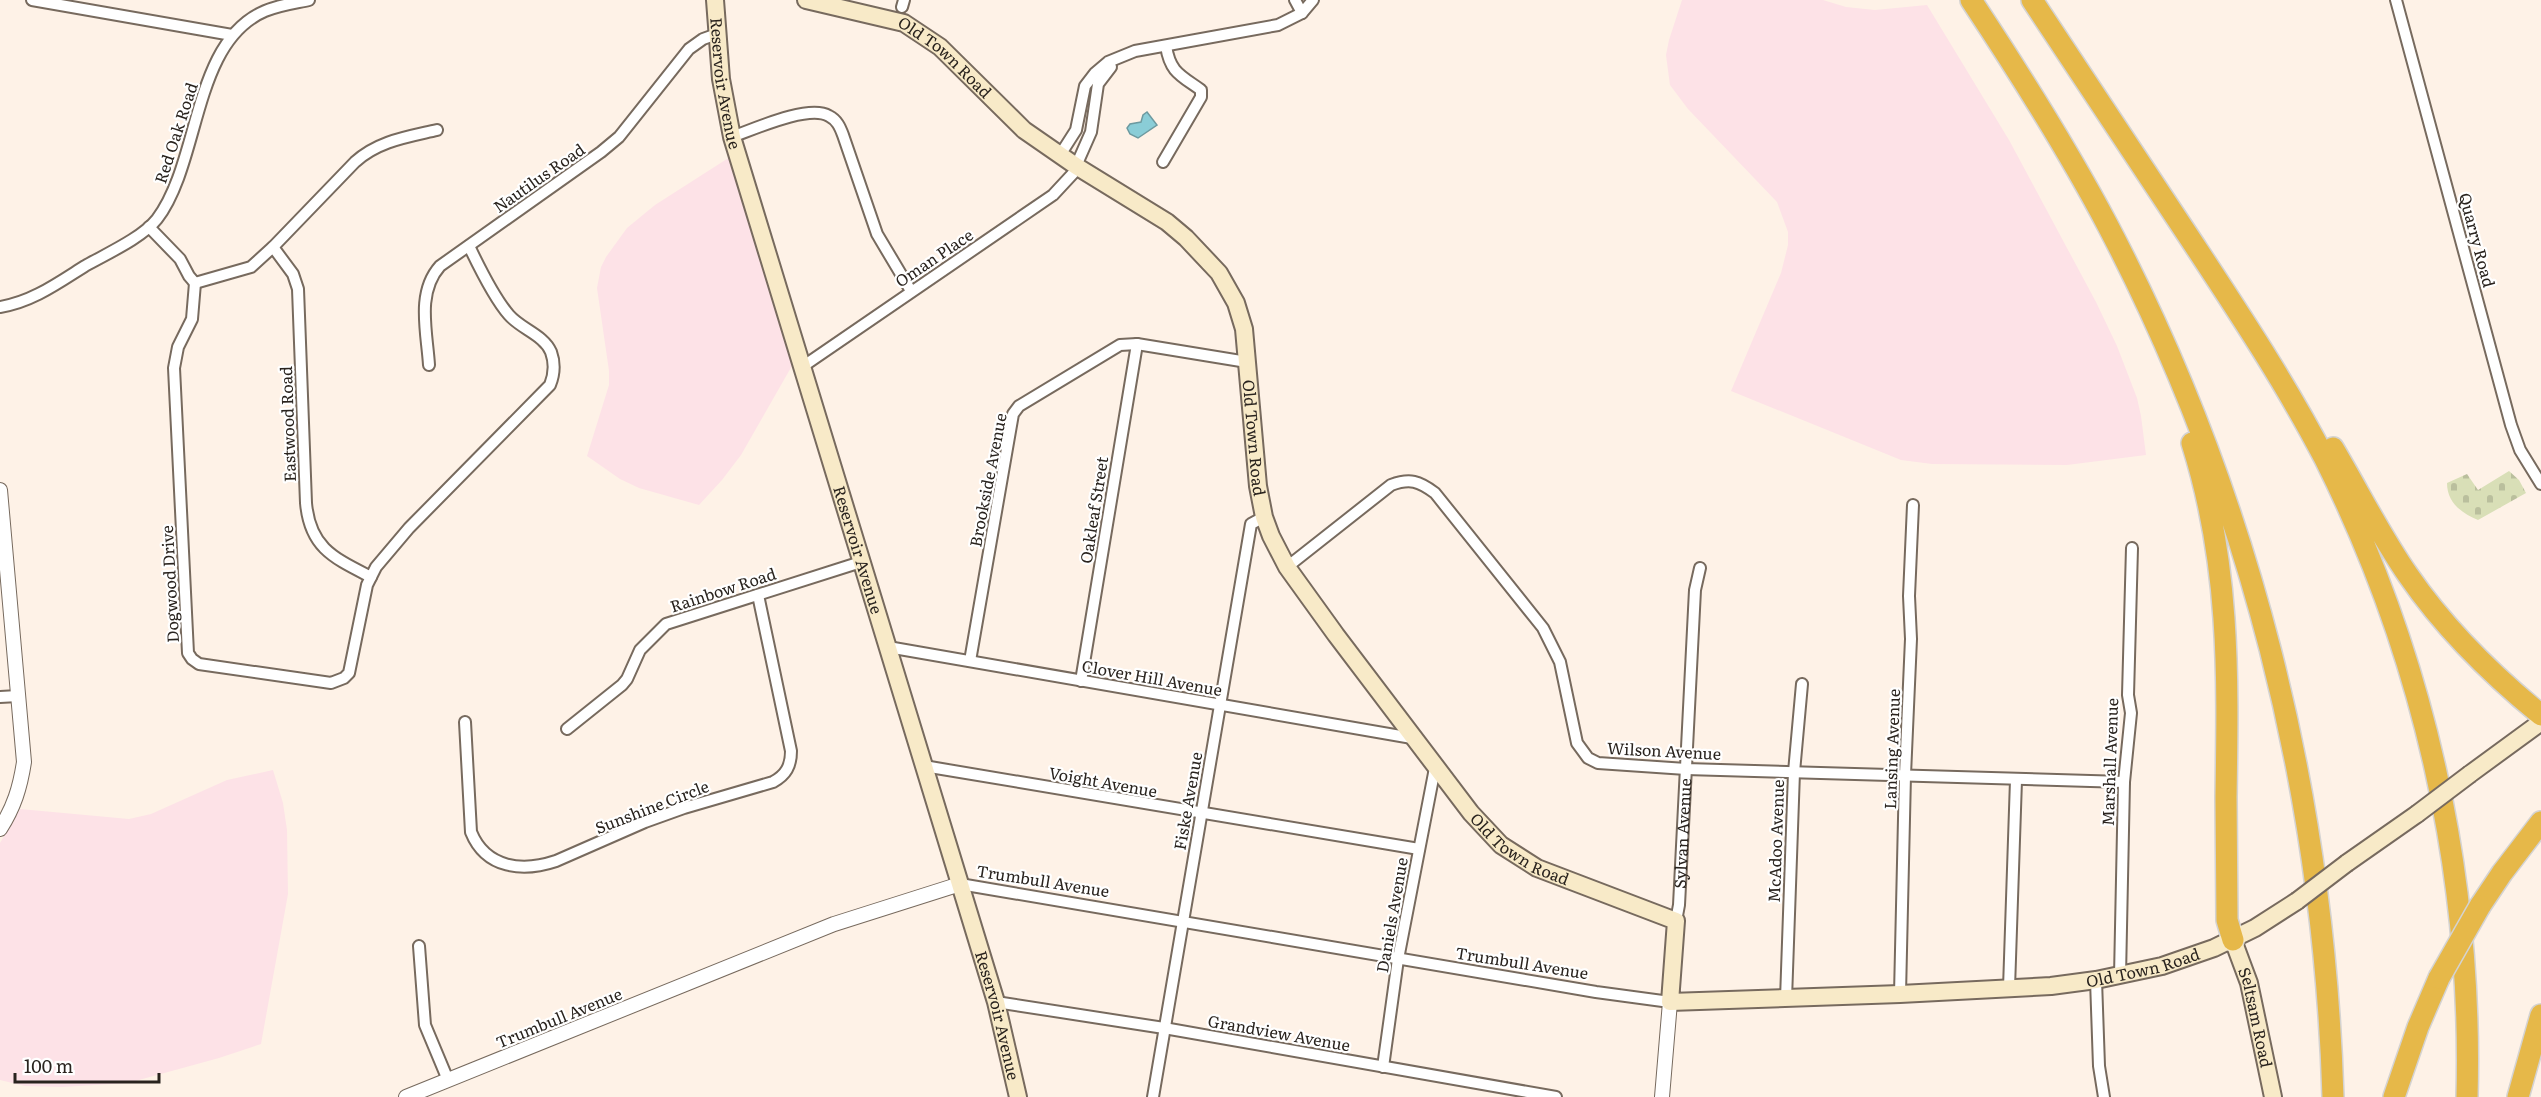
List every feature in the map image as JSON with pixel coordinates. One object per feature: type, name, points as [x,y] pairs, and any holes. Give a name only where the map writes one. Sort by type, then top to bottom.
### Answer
[{"type":"highway","points":[[1971,0],[2060,141],[2109,227],[2152,314],[2203,436],[2235,528],[2272,654],[2298,770],[2316,878],[2329,1006],[2333,1097]]},
{"type":"highway","points":[[2032,0],[2276,372],[2325,459],[2379,580],[2411,674],[2443,801],[2458,900],[2467,998],[2467,1097]]},
{"type":"highway","points":[[2109,227],[2189,436],[2204,485],[2216,545],[2227,635],[2227,921],[2233,940]]},
{"type":"highway","points":[[2223,289],[2292,378],[2378,527],[2417,588],[2470,652],[2541,715]]},
{"type":"highway","points":[[2394,1097],[2418,1027],[2439,978],[2480,906],[2541,822]]},
{"type":"highway","points":[[2518,1097],[2541,1015]]},
{"type":"main road","name":"Reservoir Avenue","points":[[715,0],[721,79],[732,137],[996,1002],[1018,1097]]},
{"type":"main road","name":"Old Town Road","points":[[806,0],[904,23],[925,35],[1024,130],[1077,167],[1167,222],[1186,238],[1219,273],[1230,290],[1240,316],[1247,362],[1254,459],[1264,517],[1287,567],[1412,738],[1485,829],[1516,856],[1558,878],[1676,921]]},
{"type":"main road","name":"Old Town Road","points":[[1670,1002],[1900,994],[2096,981],[2185,959],[2233,940],[2297,900],[2541,722]]},
{"type":"main road","name":"Sylvan Avenue","points":[[1670,1002],[1676,921]]},
{"type":"main road","name":"Seltsam Road","points":[[2233,940],[2249,982],[2273,1097]]},
{"type":"street","points":[[32,0],[232,35]]},
{"type":"street","name":"Red Oak Road","points":[[0,307],[31,299],[149,227],[177,184],[211,77],[232,35],[265,12],[309,0]]},
{"type":"street","points":[[1295,0],[1302,13]]},
{"type":"street","points":[[1060,155],[1072,140],[1085,86],[1108,62],[1122,55],[1152,48],[1278,25],[1302,13],[1313,0]]},
{"type":"street","name":"Quarry Road","points":[[2396,0],[2511,425],[2520,450],[2541,484]]},
{"type":"street","name":"Nautilus Road","points":[[429,365],[424,306],[426,288],[440,266],[609,146],[689,49],[703,39],[717,34]]},
{"type":"street","points":[[1163,162],[1201,97],[1201,90],[1174,71],[1169,62],[1166,46]]},
{"type":"street","name":"Oman Place","points":[[802,367],[1053,195],[1077,167],[1091,132],[1101,77],[1117,63],[1152,48]]},
{"type":"street","points":[[732,137],[801,114],[819,113],[831,116],[840,126],[877,234],[911,291]]},
{"type":"street","points":[[149,227],[180,259],[195,283],[247,270],[273,248],[364,153],[378,145],[436,130]]},
{"type":"street","name":"Dogwood Drive","points":[[195,283],[192,319],[178,347],[174,368],[187,647],[192,659],[199,664],[331,683],[339,681],[349,673],[371,577],[409,528],[550,385],[552,380],[553,362],[551,352],[545,342],[508,314],[469,246]]},
{"type":"street","name":"Eastwood Road","points":[[273,248],[293,274],[298,289],[306,503],[309,522],[317,538],[330,555],[371,577]]},
{"type":"street","name":"Brookside Avenue","points":[[970,661],[1013,414],[1019,406],[1113,349],[1125,345],[1137,344],[1247,362]]},
{"type":"street","name":"Oakleaf Street","points":[[1081,681],[1137,344]]},
{"type":"street","name":"Wilson Avenue","points":[[1287,567],[1391,485],[1407,480],[1423,484],[1435,493],[1543,628],[1560,662],[1577,743],[1588,758],[1611,765],[1686,769],[2124,782]]},
{"type":"street","points":[[0,490],[24,762],[21,784],[13,808],[0,829]]},
{"type":"street","name":"Lansing Avenue","points":[[1900,994],[1913,505]]},
{"type":"street","name":"Fiske Avenue","points":[[1153,1097],[1251,524],[1264,517]]},
{"type":"street","name":"Marshall Avenue","points":[[2120,976],[2124,782],[2131,713],[2128,695],[2133,548]]},
{"type":"street","name":"Rainbow Road","points":[[567,729],[622,685],[640,650],[666,624],[861,562]]},
{"type":"street","name":"Sylvan Avenue","points":[[1676,921],[1679,905],[1695,590],[1700,568]]},
{"type":"street","name":"Sunshine Circle","points":[[465,722],[471,832],[476,844],[491,858],[515,868],[544,866],[684,808],[773,782],[782,777],[789,765],[791,751],[758,595]]},
{"type":"street","name":"Clover Hill Avenue","points":[[888,647],[1412,738]]},
{"type":"street","name":"McAdoo Avenue","points":[[1786,999],[1794,772],[1802,684]]},
{"type":"street","points":[[0,697],[18,696]]},
{"type":"street","name":"Voight Avenue","points":[[924,766],[1419,849]]},
{"type":"street","name":"Daniels Avenue","points":[[1383,1067],[1398,959],[1435,768]]},
{"type":"street","points":[[2009,988],[2016,780]]},
{"type":"street","name":"Trumbull Avenue","points":[[406,1097],[834,924],[960,884],[1398,959],[1670,1002]]},
{"type":"street","points":[[419,946],[425,1025],[447,1080]]},
{"type":"street","points":[[2096,981],[2099,1066],[2104,1097]]},
{"type":"street","name":"Grandview Avenue","points":[[996,1002],[1164,1028],[1556,1097]]},
{"type":"street","name":"Sylvan Avenue","points":[[1662,1097],[1670,1002]]},
{"type":"shaded area","points":[[1682,0],[1823,0],[1846,7],[1875,10],[1927,5],[2009,140],[2096,302],[2117,346],[2137,398],[2146,455],[2067,465],[1932,464],[1901,460],[1731,391],[1781,273],[1788,245],[1788,232],[1777,202],[1688,109],[1670,85],[1666,55]]},
{"type":"shaded area","points":[[730,157],[793,364],[741,455],[699,505],[639,488],[620,479],[587,456],[609,385],[597,288],[601,267],[606,257],[627,228],[655,205]]},
{"type":"shaded area","points":[[273,770],[283,803],[287,830],[288,894],[261,1044],[128,1083],[62,1087],[25,1086],[0,1080],[0,843],[20,809],[129,819],[151,814],[227,780]]},
{"type":"green space","points":[[2509,471],[2519,480],[2526,493],[2478,520],[2456,506],[2449,496],[2447,483],[2467,474],[2478,490]]},
{"type":"water","points":[[1147,112],[1157,125],[1138,138],[1130,134],[1127,128],[1130,124],[1141,122],[1143,115]]}]
